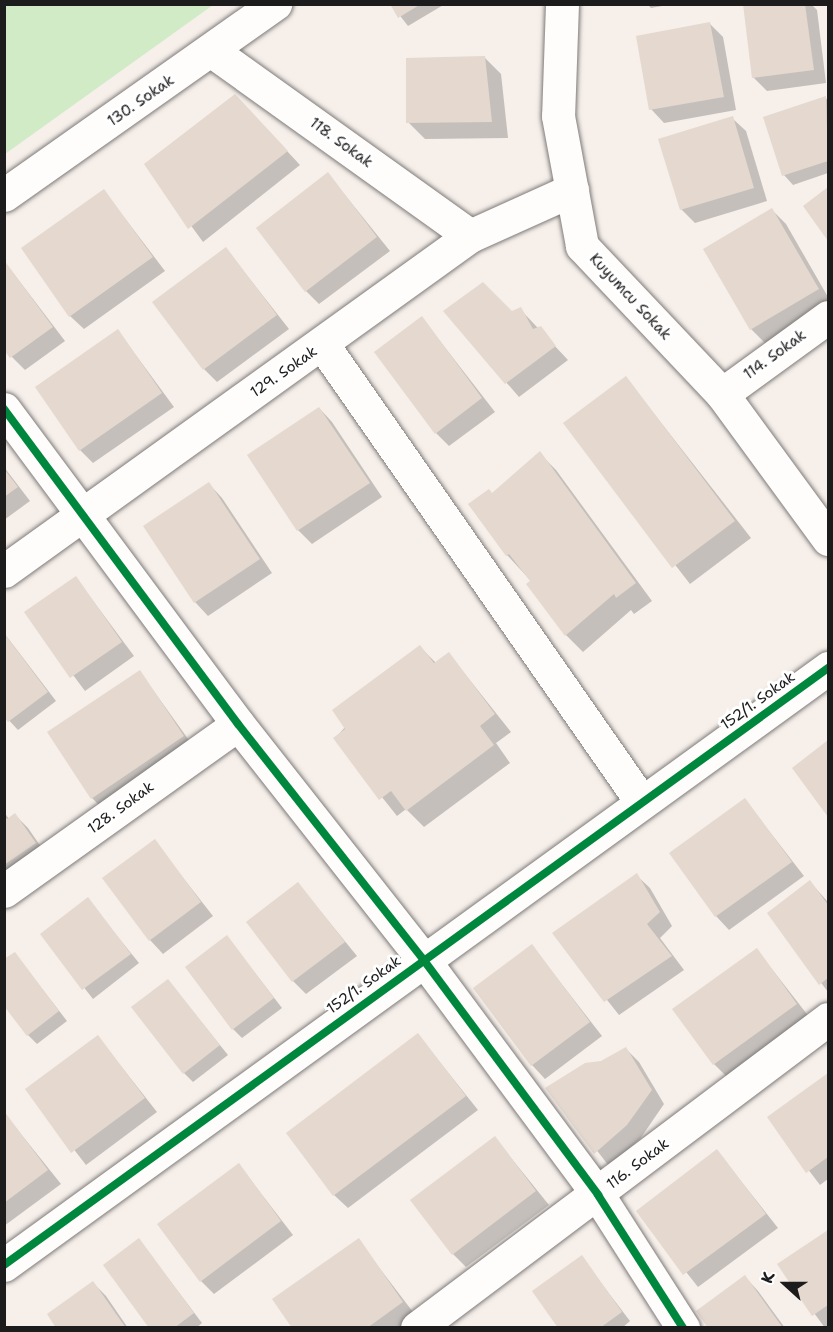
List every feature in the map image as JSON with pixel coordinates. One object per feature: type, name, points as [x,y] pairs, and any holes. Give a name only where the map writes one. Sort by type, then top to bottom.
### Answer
[{"type":"street","name":"130. Sokak","points":[[4,195],[212,51],[275,4]]},
{"type":"street","name":"Kuyumcu Sokak","points":[[562,4],[558,116],[582,246],[722,394],[828,539]]},
{"type":"street","name":"118. Sokak","points":[[212,51],[470,236]]},
{"type":"street","name":"129. Sokak","points":[[4,571],[82,517],[116,488],[323,345],[470,236],[572,190]]},
{"type":"street","name":"114. Sokak","points":[[722,394],[828,317]]},
{"type":"street","points":[[323,345],[641,801]]},
{"type":"street","points":[[4,409],[238,724],[423,959],[598,1195],[683,1328]]},
{"type":"street","name":"152/1. Sokak","points":[[4,1265],[641,801],[828,668]]},
{"type":"street","name":"128. Sokak","points":[[4,891],[238,724]]},
{"type":"street","name":"116. Sokak","points":[[417,1328],[598,1195],[828,1019]]},
{"type":"green space","points":[[5,4],[213,4],[213,5],[5,154]]},
{"type":"building","points":[[390,4],[421,4],[398,18]]},
{"type":"building","points":[[743,4],[805,4],[814,70],[752,78]]},
{"type":"building","points":[[710,22],[724,97],[649,110],[636,36]]},
{"type":"building","points":[[485,56],[492,122],[406,123],[406,58]]},
{"type":"building","points":[[235,94],[288,151],[188,229],[144,164]]},
{"type":"building","points":[[826,96],[828,161],[782,176],[763,117]]},
{"type":"building","points":[[733,116],[754,188],[680,210],[658,139]]},
{"type":"building","points":[[328,172],[377,237],[305,292],[256,228]]},
{"type":"building","points":[[828,187],[828,241],[803,206]]},
{"type":"building","points":[[104,189],[153,257],[69,317],[21,248]]},
{"type":"building","points":[[772,208],[819,289],[750,330],[703,249]]},
{"type":"building","points":[[226,247],[277,315],[203,370],[152,302]]},
{"type":"building","points":[[4,260],[53,327],[10,358],[4,350]]},
{"type":"building","points":[[483,282],[512,311],[521,307],[533,329],[541,326],[556,346],[505,384],[443,311]]},
{"type":"building","points":[[422,316],[482,398],[435,434],[374,352]]},
{"type":"building","points":[[118,329],[162,393],[79,451],[35,387]]},
{"type":"building","points":[[626,376],[735,521],[672,568],[563,423]]},
{"type":"building","points":[[319,407],[370,483],[297,531],[247,455]]},
{"type":"building","points":[[540,451],[636,583],[616,598],[614,594],[565,636],[526,584],[530,581],[509,554],[506,556],[468,504],[489,489],[492,493]]},
{"type":"building","points":[[4,469],[18,487],[4,497]]},
{"type":"building","points":[[209,482],[260,559],[194,603],[143,526]]},
{"type":"building","points":[[76,576],[122,642],[70,678],[24,612]]},
{"type":"building","points":[[4,633],[48,692],[8,722],[4,717]]},
{"type":"building","points":[[420,645],[434,663],[449,652],[495,714],[480,726],[494,745],[406,811],[391,791],[379,800],[333,738],[345,729],[332,710]]},
{"type":"building","points":[[140,670],[184,736],[91,799],[47,732]]},
{"type":"building","points":[[828,740],[828,817],[792,768]]},
{"type":"building","points":[[745,798],[792,862],[715,917],[669,853]]},
{"type":"building","points":[[15,813],[36,843],[4,865],[4,816],[7,819]]},
{"type":"building","points":[[155,839],[201,902],[149,941],[102,878]]},
{"type":"building","points":[[637,873],[660,912],[647,924],[672,956],[604,1002],[552,933]]},
{"type":"building","points":[[810,880],[828,905],[828,978],[819,985],[767,913]]},
{"type":"building","points":[[298,882],[345,942],[292,982],[246,922]]},
{"type":"building","points":[[88,897],[131,954],[82,990],[40,934]]},
{"type":"building","points":[[227,935],[274,998],[232,1030],[185,967]]},
{"type":"building","points":[[532,944],[590,1022],[531,1066],[473,988]]},
{"type":"building","points":[[757,948],[797,1004],[713,1065],[672,1009]]},
{"type":"building","points":[[15,952],[59,1011],[27,1036],[4,1006],[4,959]]},
{"type":"building","points":[[168,979],[220,1045],[183,1074],[131,1007]]},
{"type":"building","points":[[418,1033],[466,1096],[333,1196],[286,1133]]},
{"type":"building","points":[[98,1035],[145,1098],[71,1153],[25,1089]]},
{"type":"building","points":[[626,1047],[652,1090],[627,1125],[594,1154],[545,1088],[585,1063],[601,1061]]},
{"type":"building","points":[[828,1073],[828,1157],[806,1173],[767,1117]]},
{"type":"building","points":[[4,1111],[48,1170],[4,1203]]},
{"type":"building","points":[[495,1136],[536,1191],[452,1255],[410,1200]]},
{"type":"building","points":[[717,1149],[766,1214],[683,1275],[636,1211]]},
{"type":"building","points":[[239,1163],[281,1221],[200,1282],[157,1224]]},
{"type":"building","points":[[828,1230],[828,1305],[812,1316],[777,1264]]},
{"type":"building","points":[[139,1238],[194,1313],[174,1328],[149,1328],[103,1265]]},
{"type":"building","points":[[359,1238],[403,1302],[367,1328],[292,1328],[272,1299]]},
{"type":"building","points":[[582,1255],[622,1312],[600,1328],[558,1328],[532,1291]]},
{"type":"building","points":[[745,1275],[783,1328],[708,1328],[696,1311]]},
{"type":"building","points":[[93,1281],[126,1328],[56,1328],[47,1314]]},
{"type":"cycle path","points":[[4,409],[238,724],[423,959],[598,1195],[683,1328]]},
{"type":"cycle path","points":[[4,1265],[828,668]]}]
